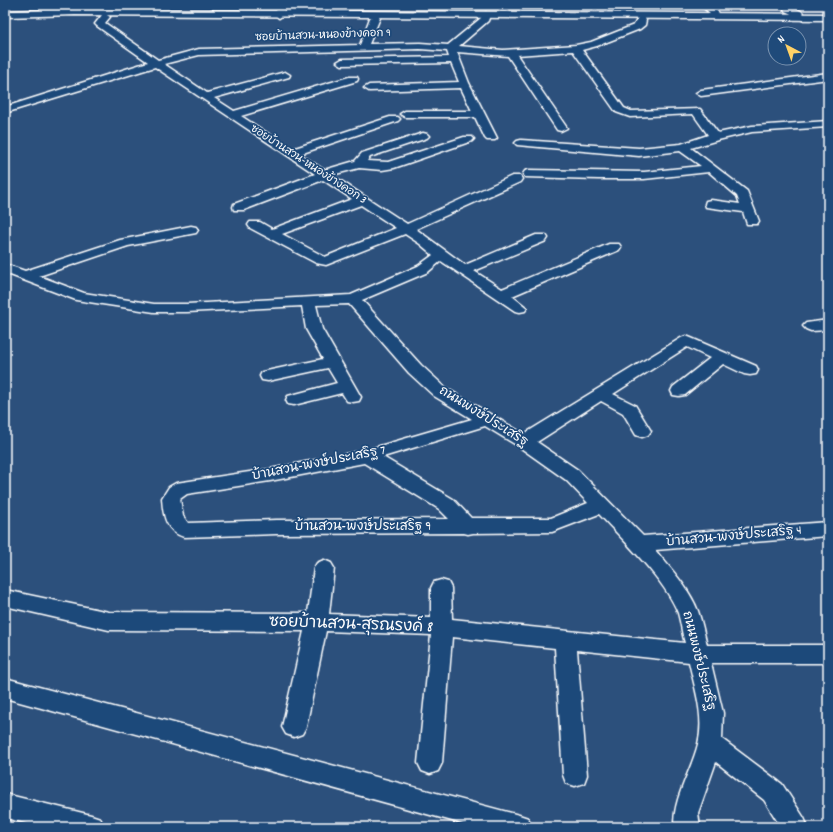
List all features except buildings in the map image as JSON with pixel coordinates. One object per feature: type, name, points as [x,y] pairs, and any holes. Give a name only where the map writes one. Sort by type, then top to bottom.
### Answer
[{"type":"main road","points":[[20,15],[79,9],[114,12],[375,18],[714,16],[796,19],[828,23]]},
{"type":"main road","points":[[5,15],[114,12],[327,10],[486,17],[641,20],[796,19],[828,17]]},
{"type":"street","points":[[704,5],[711,8],[715,13],[714,16]]},
{"type":"street","points":[[787,5],[787,8],[798,13],[796,19]]},
{"type":"street","name":"ซอยบ้านสวน-หนองข้างคอก 3","points":[[114,12],[100,24],[205,97],[425,241],[440,255],[520,308]]},
{"type":"street","points":[[486,17],[451,48],[454,60],[478,114],[491,138]]},
{"type":"street","points":[[364,46],[375,18]]},
{"type":"street","name":"ซอยบ้านสวน-หนองข้างคอก 9","points":[[5,110],[156,63],[199,52],[364,46],[420,46],[510,52],[576,48],[594,44],[637,27],[640,25],[641,20]]},
{"type":"street","points":[[576,48],[623,113],[696,111],[715,137]]},
{"type":"street","points":[[510,52],[561,128]]},
{"type":"street","points":[[342,62],[454,60]]},
{"type":"street","points":[[205,97],[285,75]]},
{"type":"street","points":[[701,93],[828,76]]},
{"type":"street","points":[[232,115],[353,79]]},
{"type":"street","points":[[369,88],[466,85]]},
{"type":"street","points":[[405,114],[478,114]]},
{"type":"street","points":[[290,153],[394,119]]},
{"type":"street","points":[[521,142],[638,152],[682,147],[715,137],[752,129],[828,124]]},
{"type":"street","points":[[359,164],[366,155],[423,136]]},
{"type":"street","points":[[239,207],[323,175],[359,164],[382,166],[390,165],[468,139]]},
{"type":"street","points":[[682,147],[743,194],[750,215],[711,204]]},
{"type":"street","points":[[530,174],[657,175],[686,173],[711,168]]},
{"type":"street","points":[[255,226],[326,261],[406,229],[516,179]]},
{"type":"street","points":[[270,234],[361,200]]},
{"type":"street","points":[[24,276],[125,243],[191,230]]},
{"type":"street","points":[[476,292],[453,276],[451,268],[458,267],[542,238]]},
{"type":"street","points":[[501,295],[614,247]]},
{"type":"street","points":[[5,268],[80,297],[154,308],[353,299],[423,269],[440,255]]},
{"type":"street","name":"ถนนพงษ์ประเสริฐ","points":[[353,299],[415,369],[440,392],[524,442],[572,475],[639,544],[671,583],[688,612],[712,713],[710,744],[686,813],[687,827]]},
{"type":"street","points":[[294,400],[350,391],[314,330],[308,302]]},
{"type":"street","points":[[811,326],[828,325]]},
{"type":"street","points":[[524,442],[686,341],[750,370]]},
{"type":"street","points":[[679,391],[721,357]]},
{"type":"street","points":[[268,376],[332,362]]},
{"type":"street","points":[[601,394],[629,409],[642,431]]},
{"type":"street","name":"บ้านสวน-พงษ์ประเสริฐ 7","points":[[194,487],[270,475],[367,456],[488,420]]},
{"type":"street","points":[[367,456],[446,504],[468,526]]},
{"type":"street","name":"บ้านสวน-พงษ์ประเสริฐ 9","points":[[194,487],[183,488],[176,492],[171,498],[172,516],[177,526],[184,530],[276,527],[552,525],[601,506]]},
{"type":"street","name":"บ้านสวน-พงษ์ประเสริฐ 4","points":[[639,544],[828,529]]},
{"type":"street","points":[[294,727],[317,622],[324,568]]},
{"type":"street","points":[[430,763],[442,627],[441,588]]},
{"type":"street","name":"ซอยบ้านสวน-สุรณรงค์ 8","points":[[5,598],[109,621],[317,622],[442,627],[698,654],[828,654]]},
{"type":"street","points":[[565,640],[575,775]]},
{"type":"street","points":[[5,688],[519,827]]},
{"type":"street","points":[[710,744],[773,792],[796,827]]},
{"type":"street","points":[[5,806],[91,827]]}]
